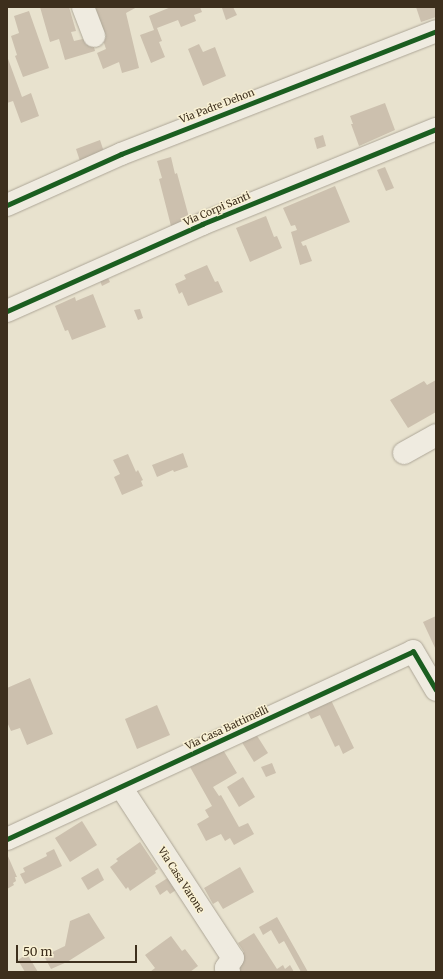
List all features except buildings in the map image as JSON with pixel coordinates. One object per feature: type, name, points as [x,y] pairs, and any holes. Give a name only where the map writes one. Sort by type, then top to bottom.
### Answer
[{"type":"street","points":[[83,7],[94,36]]},
{"type":"street","name":"Via Padre Dehon","points":[[7,205],[121,154],[436,31]]},
{"type":"street","name":"Via Corpi Santi","points":[[7,311],[202,224],[436,129]]},
{"type":"street","points":[[404,453],[436,435]]},
{"type":"street","name":"Via Casa Battimelli","points":[[7,839],[413,651],[436,690]]},
{"type":"street","name":"Via Casa Varone","points":[[120,787],[233,958],[226,968],[229,972]]},
{"type":"cycle path","points":[[7,205],[121,154],[436,31]]},
{"type":"cycle path","points":[[7,311],[202,224],[436,129]]},
{"type":"cycle path","points":[[7,839],[413,651],[436,690]]}]
